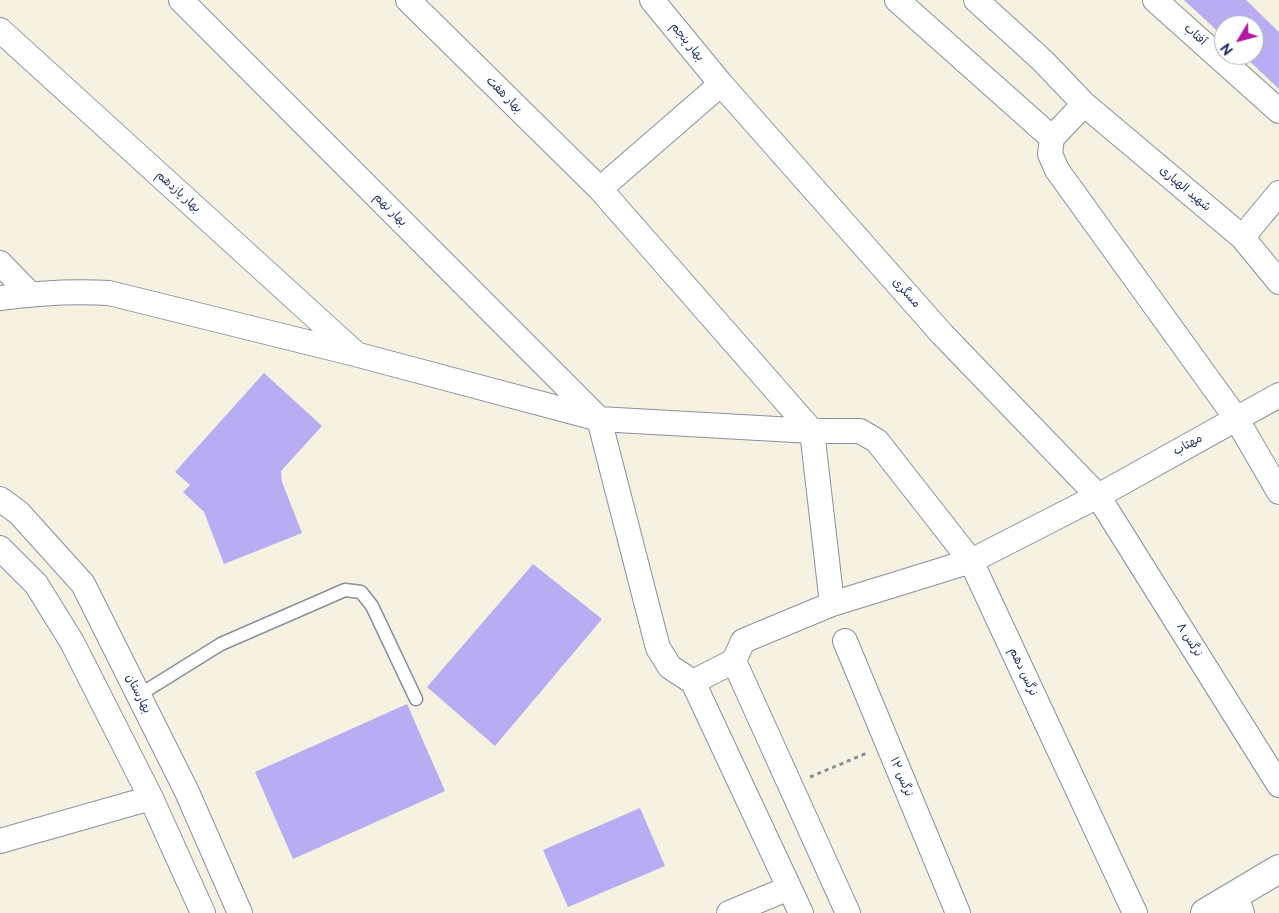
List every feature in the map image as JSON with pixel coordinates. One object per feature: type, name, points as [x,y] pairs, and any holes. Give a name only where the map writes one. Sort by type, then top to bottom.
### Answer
[{"type":"street","name":"بهار نهم","points":[[181,0],[599,420]]},
{"type":"street","name":"بهار هفت","points":[[408,0],[600,189],[812,430]]},
{"type":"street","name":"بهار پنجم","points":[[652,0],[722,84]]},
{"type":"street","points":[[897,0],[1052,138]]},
{"type":"street","name":"شهید الهیاری","points":[[976,0],[1042,61],[1084,104],[1242,237],[1279,282]]},
{"type":"street","name":"آفتاب","points":[[1155,0],[1279,110]]},
{"type":"street","name":"بهار یازدهم","points":[[0,30],[355,354]]},
{"type":"street","points":[[600,189],[722,84]]},
{"type":"street","name":"مسگری","points":[[722,84],[942,334],[1098,496]]},
{"type":"street","points":[[1084,104],[1052,138],[1050,154],[1057,170],[1236,418],[1279,492]]},
{"type":"street","points":[[1250,228],[1279,193]]},
{"type":"street","points":[[0,264],[30,294]]},
{"type":"street","name":"نرگس دهم","points":[[0,298],[77,291],[109,293],[355,354],[599,420],[860,431],[877,441],[971,561],[1134,913]]},
{"type":"street","name":"مهتاب","points":[[1098,496],[1279,395]]},
{"type":"street","points":[[599,420],[658,648],[670,667],[693,682],[801,913]]},
{"type":"street","points":[[812,430],[832,604]]},
{"type":"street","points":[[693,682],[734,661],[743,641],[832,604],[971,561],[1098,496]]},
{"type":"street","name":"نرگس ۸","points":[[1098,496],[1279,785]]},
{"type":"street","name":"بهارستان","points":[[0,499],[19,514],[83,584],[187,792],[240,913]]},
{"type":"street","points":[[0,548],[36,584],[72,642],[151,798],[203,913]]},
{"type":"street","name":"نرگس ۱۲","points":[[845,641],[958,913]]},
{"type":"street","points":[[734,661],[848,913]]},
{"type":"street","points":[[0,841],[151,798]]},
{"type":"street","points":[[1205,913],[1239,904],[1279,868]]},
{"type":"street","points":[[729,913],[789,888]]},
{"type":"lane","points":[[139,695],[221,644],[345,590],[361,592],[372,606],[416,699]]},
{"type":"path","points":[[792,786],[888,744]]},
{"type":"building","points":[[1184,0],[1246,0],[1261,15],[1214,15],[1214,28]]},
{"type":"building","points":[[1264,17],[1279,32],[1279,89],[1254,65],[1264,65]]},
{"type":"building","points":[[264,373],[322,426],[281,471],[282,482],[302,533],[224,564],[204,512],[183,492],[190,485],[175,472]]},
{"type":"building","points":[[533,564],[602,619],[495,746],[427,687]]},
{"type":"building","points":[[407,704],[445,791],[293,859],[255,772]]},
{"type":"building","points":[[640,808],[665,866],[568,907],[543,850]]}]
